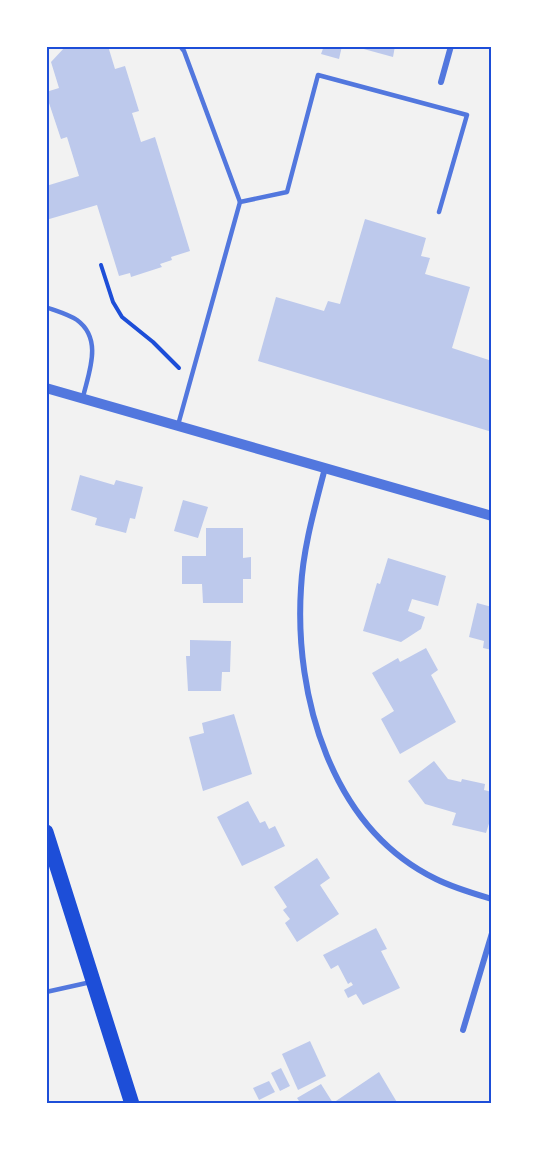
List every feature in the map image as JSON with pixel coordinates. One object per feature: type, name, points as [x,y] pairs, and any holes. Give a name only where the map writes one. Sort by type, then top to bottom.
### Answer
[{"type":"main road","points":[[46,832],[132,1104]]},
{"type":"street","points":[[441,82],[451,46]]},
{"type":"street","points":[[46,388],[492,516]]},
{"type":"street","points":[[325,468],[306,549],[301,588],[300,627],[309,700],[319,735],[346,795],[383,841],[434,878],[459,889],[492,899]]},
{"type":"street","points":[[464,1030],[492,933]]},
{"type":"lane","points":[[178,425],[240,202],[184,51],[180,46]]},
{"type":"lane","points":[[240,202],[287,192],[318,75],[467,115],[439,212]]},
{"type":"lane","points":[[46,307],[77,320],[91,336],[93,353],[82,398]]},
{"type":"lane","points":[[46,992],[93,982]]},
{"type":"path","points":[[101,265],[113,302],[122,317],[153,342],[190,379]]},
{"type":"building","points":[[66,46],[108,46],[115,69],[125,66],[139,111],[132,113],[141,142],[155,137],[190,251],[171,257],[172,260],[160,264],[162,267],[131,277],[130,273],[119,276],[97,205],[46,220],[46,186],[79,176],[67,137],[61,139],[46,94],[46,92],[59,88],[51,62]]},
{"type":"building","points":[[324,46],[342,46],[339,59],[321,54]]},
{"type":"building","points":[[361,46],[395,46],[393,57],[360,48]]},
{"type":"building","points":[[365,219],[426,238],[421,256],[430,258],[425,274],[470,287],[452,348],[492,361],[492,432],[258,361],[276,297],[324,311],[328,301],[340,304]]},
{"type":"building","points":[[80,475],[114,485],[116,480],[143,487],[135,519],[130,518],[126,533],[95,525],[97,518],[71,510]]},
{"type":"building","points":[[183,500],[208,507],[198,538],[174,531]]},
{"type":"building","points":[[206,528],[243,528],[243,558],[251,557],[251,579],[243,579],[243,603],[203,603],[202,584],[182,584],[182,556],[206,556]]},
{"type":"building","points":[[388,558],[446,576],[438,606],[412,599],[408,611],[425,617],[421,629],[401,642],[363,631],[377,583],[380,584]]},
{"type":"building","points":[[477,603],[492,607],[492,650],[483,648],[484,641],[469,637]]},
{"type":"building","points":[[190,640],[231,641],[230,672],[222,672],[221,691],[188,691],[186,656],[190,656]]},
{"type":"building","points":[[426,648],[438,670],[431,675],[456,722],[400,754],[381,719],[394,711],[372,673],[398,658],[400,662]]},
{"type":"building","points":[[234,714],[252,774],[203,791],[189,737],[204,733],[202,723]]},
{"type":"building","points":[[434,761],[448,779],[461,782],[462,779],[485,784],[484,790],[492,792],[492,814],[486,833],[452,825],[456,813],[425,804],[408,781]]},
{"type":"building","points":[[248,801],[260,823],[265,821],[269,829],[275,826],[285,846],[242,866],[217,817]]},
{"type":"building","points":[[317,858],[330,878],[320,885],[339,914],[297,942],[285,923],[290,919],[283,910],[287,907],[274,887]]},
{"type":"building","points":[[376,928],[387,949],[381,951],[400,988],[363,1005],[356,994],[348,998],[344,990],[353,985],[351,982],[348,984],[338,965],[331,969],[323,955]]},
{"type":"building","points":[[310,1041],[326,1076],[298,1090],[282,1054]]},
{"type":"building","points":[[281,1068],[290,1086],[280,1091],[271,1073]]},
{"type":"building","points":[[379,1072],[398,1104],[301,1104],[297,1098],[321,1084],[333,1103]]},
{"type":"building","points":[[269,1081],[275,1092],[259,1100],[253,1088]]}]
